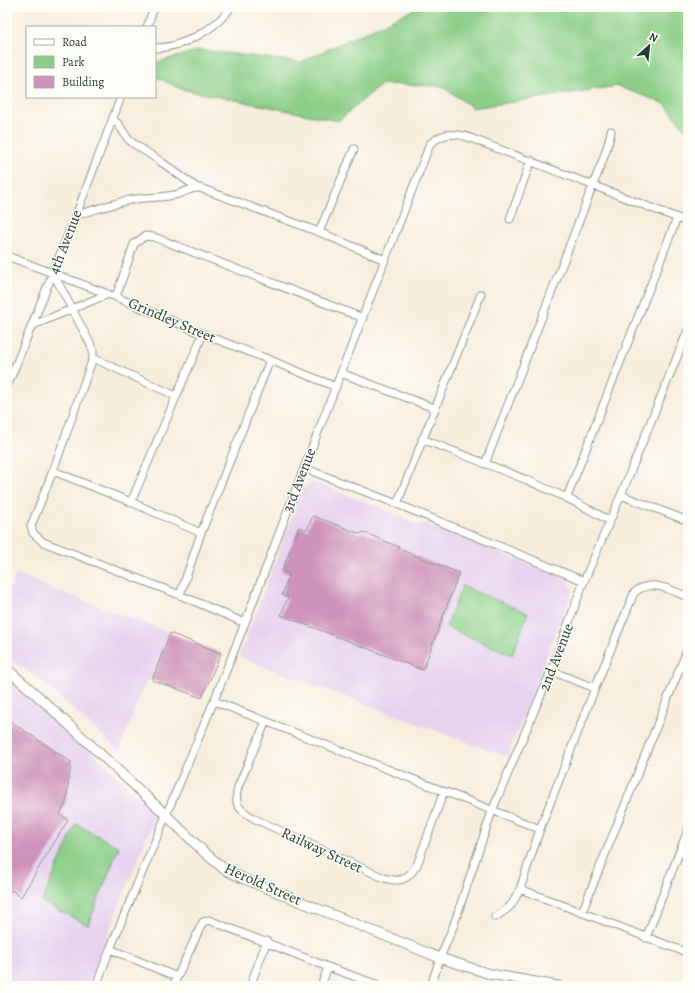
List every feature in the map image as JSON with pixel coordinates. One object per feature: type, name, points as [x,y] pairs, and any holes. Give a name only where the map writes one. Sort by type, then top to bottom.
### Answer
[{"type":"street","points":[[147,26],[154,7]]},
{"type":"street","points":[[156,48],[170,47],[200,35],[222,18],[230,7]]},
{"type":"street","name":"4th Avenue","points":[[7,387],[76,215],[121,98]]},
{"type":"street","points":[[113,119],[128,139],[134,144],[196,187],[206,189],[319,232],[384,260]]},
{"type":"street","points":[[485,464],[606,154],[611,131]]},
{"type":"street","name":"3rd Avenue","points":[[96,986],[165,814],[214,701],[245,623],[430,144],[438,137],[453,134],[465,136],[531,160]]},
{"type":"street","points":[[319,232],[354,149]]},
{"type":"street","points":[[510,219],[531,160],[688,222]]},
{"type":"street","points":[[76,215],[131,200],[179,194],[196,187]]},
{"type":"street","points":[[567,497],[677,218]]},
{"type":"street","points":[[116,297],[134,244],[145,236],[154,237],[363,318]]},
{"type":"street","name":"Grindley Street","points":[[7,256],[116,297],[203,334],[336,387]]},
{"type":"street","points":[[53,273],[93,350],[92,358],[54,471],[31,526],[33,533],[43,542],[245,623]]},
{"type":"street","points":[[31,326],[108,294]]},
{"type":"street","points":[[397,504],[434,408],[481,294]]},
{"type":"street","name":"2nd Avenue","points":[[430,986],[453,927],[492,810],[551,671],[584,581],[621,495],[688,330]]},
{"type":"street","points":[[131,502],[203,334]]},
{"type":"street","points":[[92,358],[176,396]]},
{"type":"street","points":[[180,596],[201,533],[270,360]]},
{"type":"street","points":[[341,373],[434,408]]},
{"type":"street","points":[[422,439],[567,497],[610,521]]},
{"type":"street","points":[[304,468],[397,504],[584,581]]},
{"type":"street","points":[[54,471],[131,502],[201,533]]},
{"type":"street","points":[[621,495],[688,521]]},
{"type":"street","points":[[495,917],[508,909],[520,889],[540,829],[634,593],[643,586],[652,585],[663,587],[688,597]]},
{"type":"street","points":[[582,912],[688,648]]},
{"type":"street","name":"Herold Street","points":[[7,670],[39,697],[204,852],[224,868],[236,875],[440,958],[490,974],[558,986]]},
{"type":"street","points":[[551,671],[595,688]]},
{"type":"street","points":[[214,701],[540,829]]},
{"type":"street","name":"Railway Street","points":[[266,721],[238,787],[236,797],[238,806],[255,819],[384,878],[394,881],[401,881],[412,873],[417,865],[444,791]]},
{"type":"street","points":[[646,938],[688,830]]},
{"type":"street","points":[[520,889],[688,953]]},
{"type":"street","points":[[173,986],[203,922],[210,920],[214,920],[328,967],[381,986]]},
{"type":"street","points":[[250,986],[267,941]]},
{"type":"street","points":[[110,949],[177,977]]},
{"type":"street","points":[[321,986],[328,967]]},
{"type":"shaded area","points":[[314,482],[403,517],[407,521],[421,526],[423,523],[569,580],[573,589],[507,757],[239,657],[303,488]]},
{"type":"shaded area","points":[[16,573],[50,588],[170,633],[152,680],[147,679],[119,751],[52,690],[7,657],[7,595]]},
{"type":"shaded area","points":[[7,676],[29,693],[156,813],[87,986],[7,986]]},
{"type":"green space","points":[[419,7],[688,7],[688,133],[665,104],[617,86],[473,108],[442,86],[382,84],[338,121],[181,89],[156,76],[156,63],[200,50],[301,62]]},
{"type":"green space","points":[[462,586],[528,613],[512,655],[446,627]]},
{"type":"green space","points":[[76,824],[119,847],[88,925],[42,902]]},
{"type":"building","points":[[313,516],[361,534],[363,532],[399,547],[399,549],[459,573],[423,670],[281,615],[288,598],[282,595],[289,574],[282,571],[299,527],[307,530]]},
{"type":"building","points":[[170,633],[221,653],[202,698],[152,680]]},
{"type":"building","points":[[10,721],[71,762],[66,803],[60,814],[68,820],[21,897],[11,890],[7,896],[7,725]]}]
